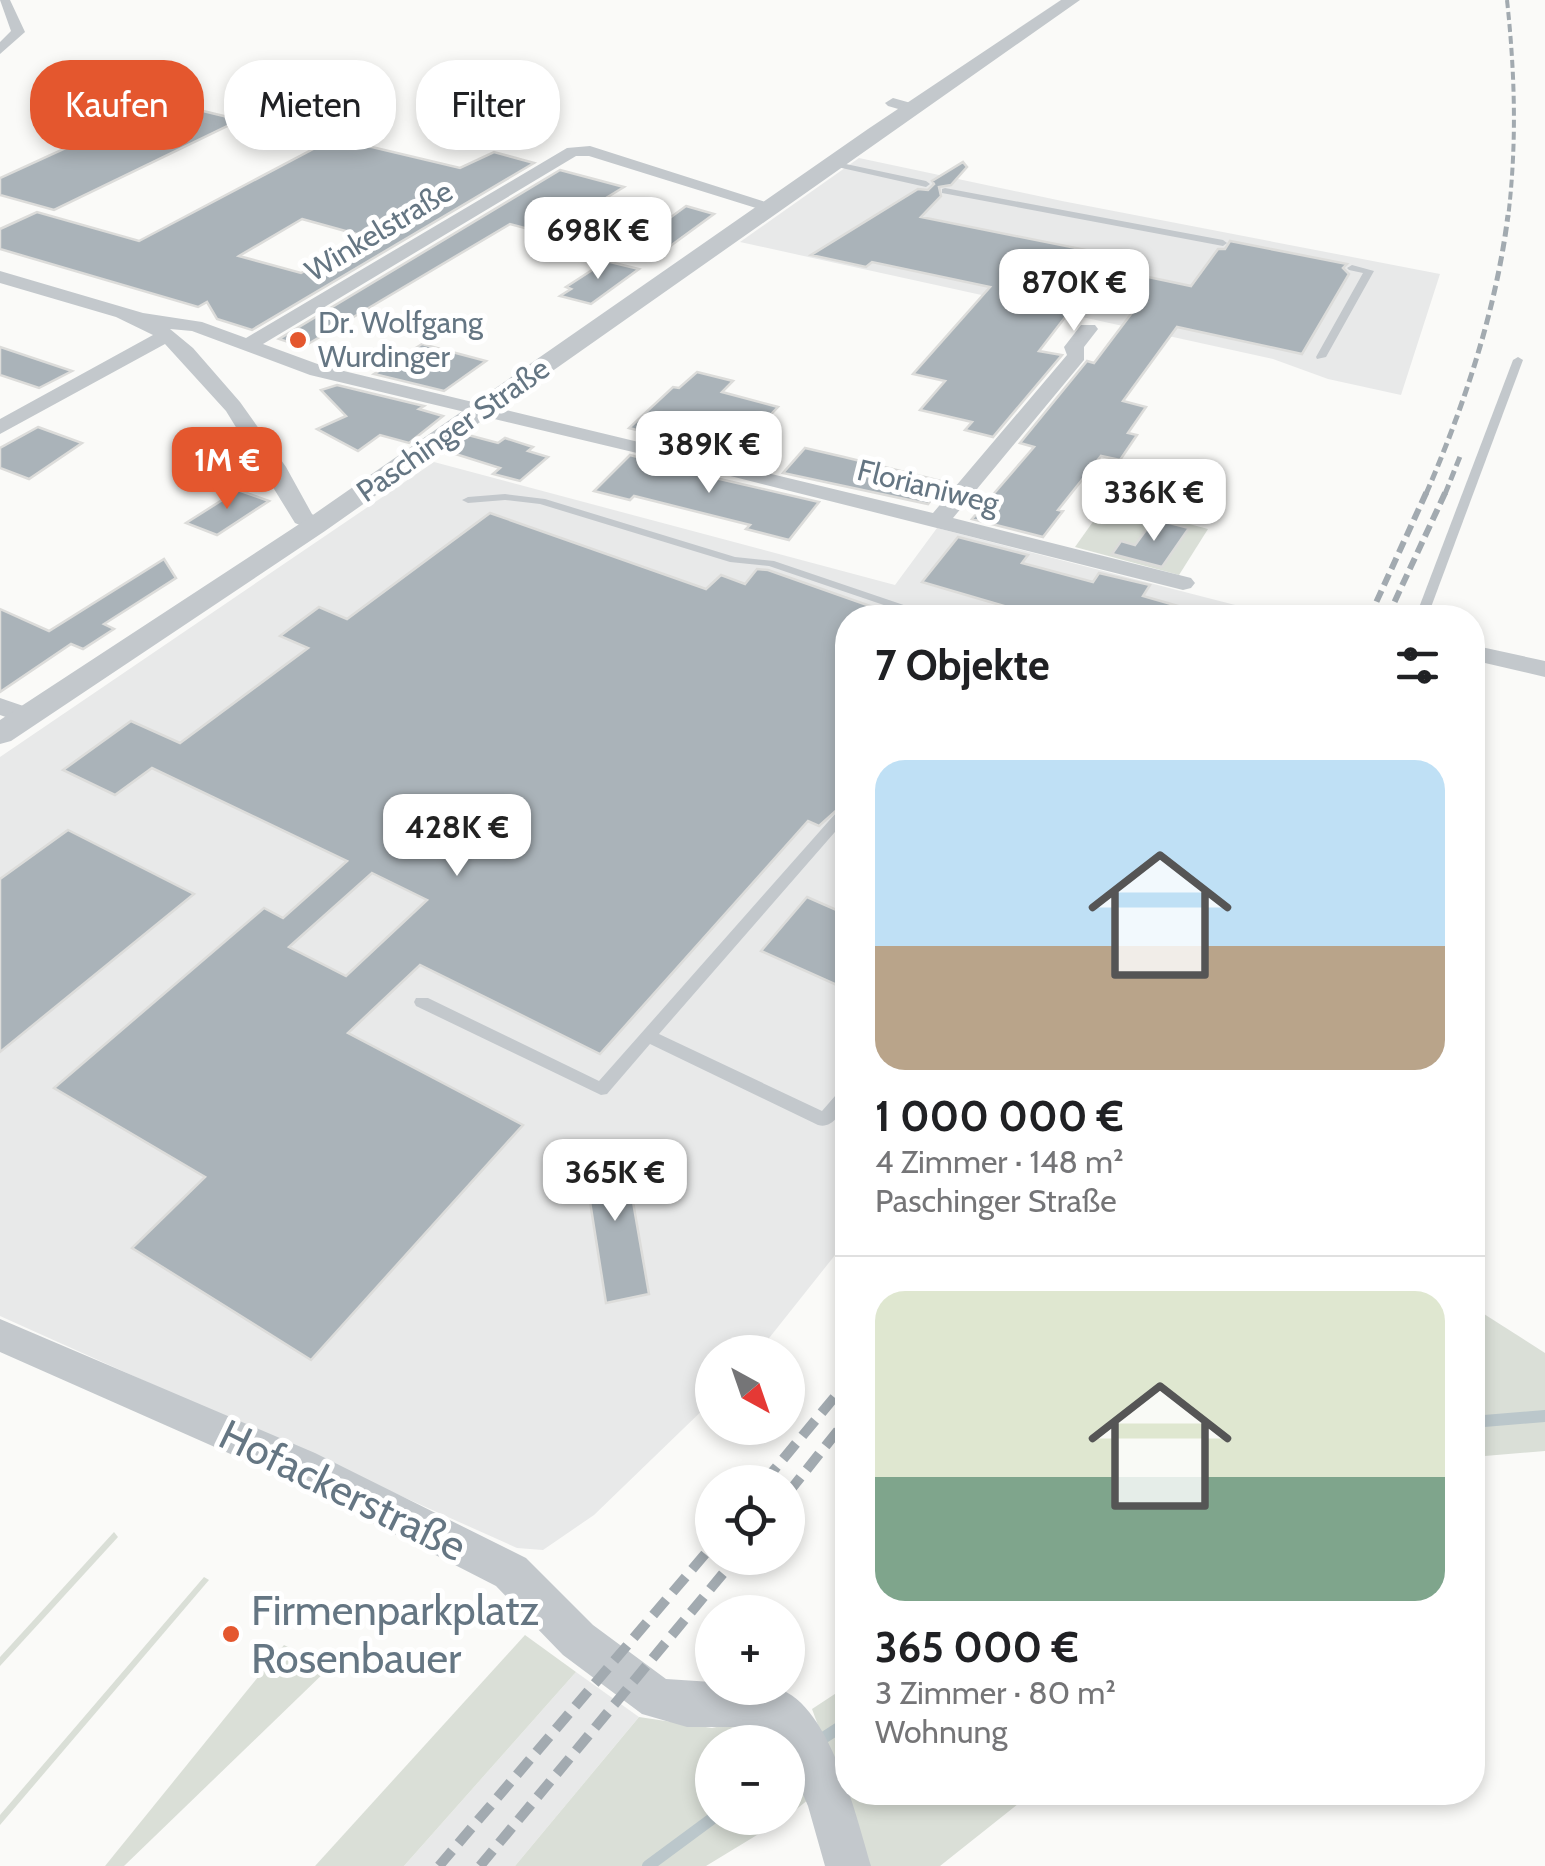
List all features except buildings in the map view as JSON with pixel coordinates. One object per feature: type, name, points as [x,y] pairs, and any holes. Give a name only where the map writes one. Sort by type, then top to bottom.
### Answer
[{"type":"street","points":[[0,50],[18,32],[4,0]]},
{"type":"street","name":"Paschinger Straße","points":[[0,734],[13,711],[316,525],[829,162],[1072,0]]},
{"type":"street","points":[[893,103],[912,108]]},
{"type":"street","name":"Winkelstraße","points":[[244,347],[573,151],[590,151],[762,210]]},
{"type":"street","points":[[0,277],[141,319],[195,326],[316,371],[484,409]]},
{"type":"street","points":[[141,319],[183,349],[231,406],[278,472],[303,518],[316,525]]},
{"type":"street","points":[[939,520],[1077,356],[1074,346],[1088,330]]},
{"type":"street","points":[[0,428],[165,336]]},
{"type":"street","name":"Florianiweg","points":[[484,409],[1182,583]]},
{"type":"street","points":[[1485,655],[1545,669]]},
{"type":"street","name":"Hofackerstraße","points":[[0,1335],[301,1466],[511,1572],[578,1640],[657,1698],[687,1705],[747,1703],[771,1707],[788,1718],[806,1749],[831,1806],[848,1866]]},
{"type":"lane","points":[[829,162],[926,184]]},
{"type":"lane","points":[[945,192],[1223,243]]},
{"type":"lane","points":[[1320,356],[1368,271],[1352,268]]},
{"type":"lane","points":[[1426,605],[1518,360]]},
{"type":"lane","points":[[468,500],[505,496],[541,501],[734,560],[770,563],[897,605]]},
{"type":"lane","points":[[422,1002],[601,1089],[835,823]]},
{"type":"lane","points":[[646,1035],[824,1120],[835,1108]]},
{"type":"shaded area","points":[[859,158],[1440,274],[1401,395],[1328,379],[1273,359],[740,242]]},
{"type":"shaded area","points":[[434,462],[895,585],[937,528],[1235,605],[835,605],[835,1255],[772,1335],[695,1335],[695,1417],[594,1515],[543,1550],[517,1548],[0,1316],[0,757]]},
{"type":"shaded area","points":[[1107,502],[1208,529],[1179,575],[1075,547]]},
{"type":"shaded area","points":[[1485,1315],[1545,1353],[1545,1451],[1485,1456]]},
{"type":"shaded area","points":[[114,1532],[118,1537],[0,1666],[0,1657]]},
{"type":"shaded area","points":[[204,1577],[209,1580],[0,1825],[0,1815]]},
{"type":"shaded area","points":[[525,1635],[576,1672],[404,1866],[315,1866]]},
{"type":"shaded area","points":[[284,1645],[329,1668],[124,1866],[105,1866]]},
{"type":"shaded area","points":[[576,1672],[639,1717],[515,1866],[404,1866]]},
{"type":"shaded area","points":[[835,1694],[835,1771],[812,1709]]},
{"type":"shaded area","points":[[639,1717],[695,1725],[695,1835],[757,1835],[706,1866],[515,1866]]},
{"type":"shaded area","points":[[739,1722],[762,1725],[726,1725]]},
{"type":"shaded area","points":[[805,1775],[814,1795],[805,1802]]},
{"type":"shaded area","points":[[847,1805],[1017,1805],[940,1866],[870,1866]]},
{"type":"waterway","points":[[1485,1421],[1545,1416]]},
{"type":"waterway","points":[[817,1742],[835,1730]]},
{"type":"waterway","points":[[648,1866],[695,1831]]},
{"type":"railway","points":[[1507,0],[1514,109],[1508,218]]},
{"type":"railway","points":[[1426,494],[1477,358],[1508,215]]},
{"type":"railway","points":[[1445,494],[1461,454]]},
{"type":"railway","points":[[1375,605],[1427,491]]},
{"type":"railway","points":[[1393,605],[1446,491]]},
{"type":"railway","points":[[778,1465],[835,1397]]},
{"type":"railway","points":[[805,1472],[835,1434]]},
{"type":"railway","points":[[439,1866],[695,1566]]},
{"type":"railway","points":[[480,1866],[722,1575]]},
{"type":"place","name":"Dr. Wolfgang Wurdinger","points":[[298,340]]},
{"type":"place","name":"Firmenparkplatz Rosenbauer","points":[[231,1634]]}]
